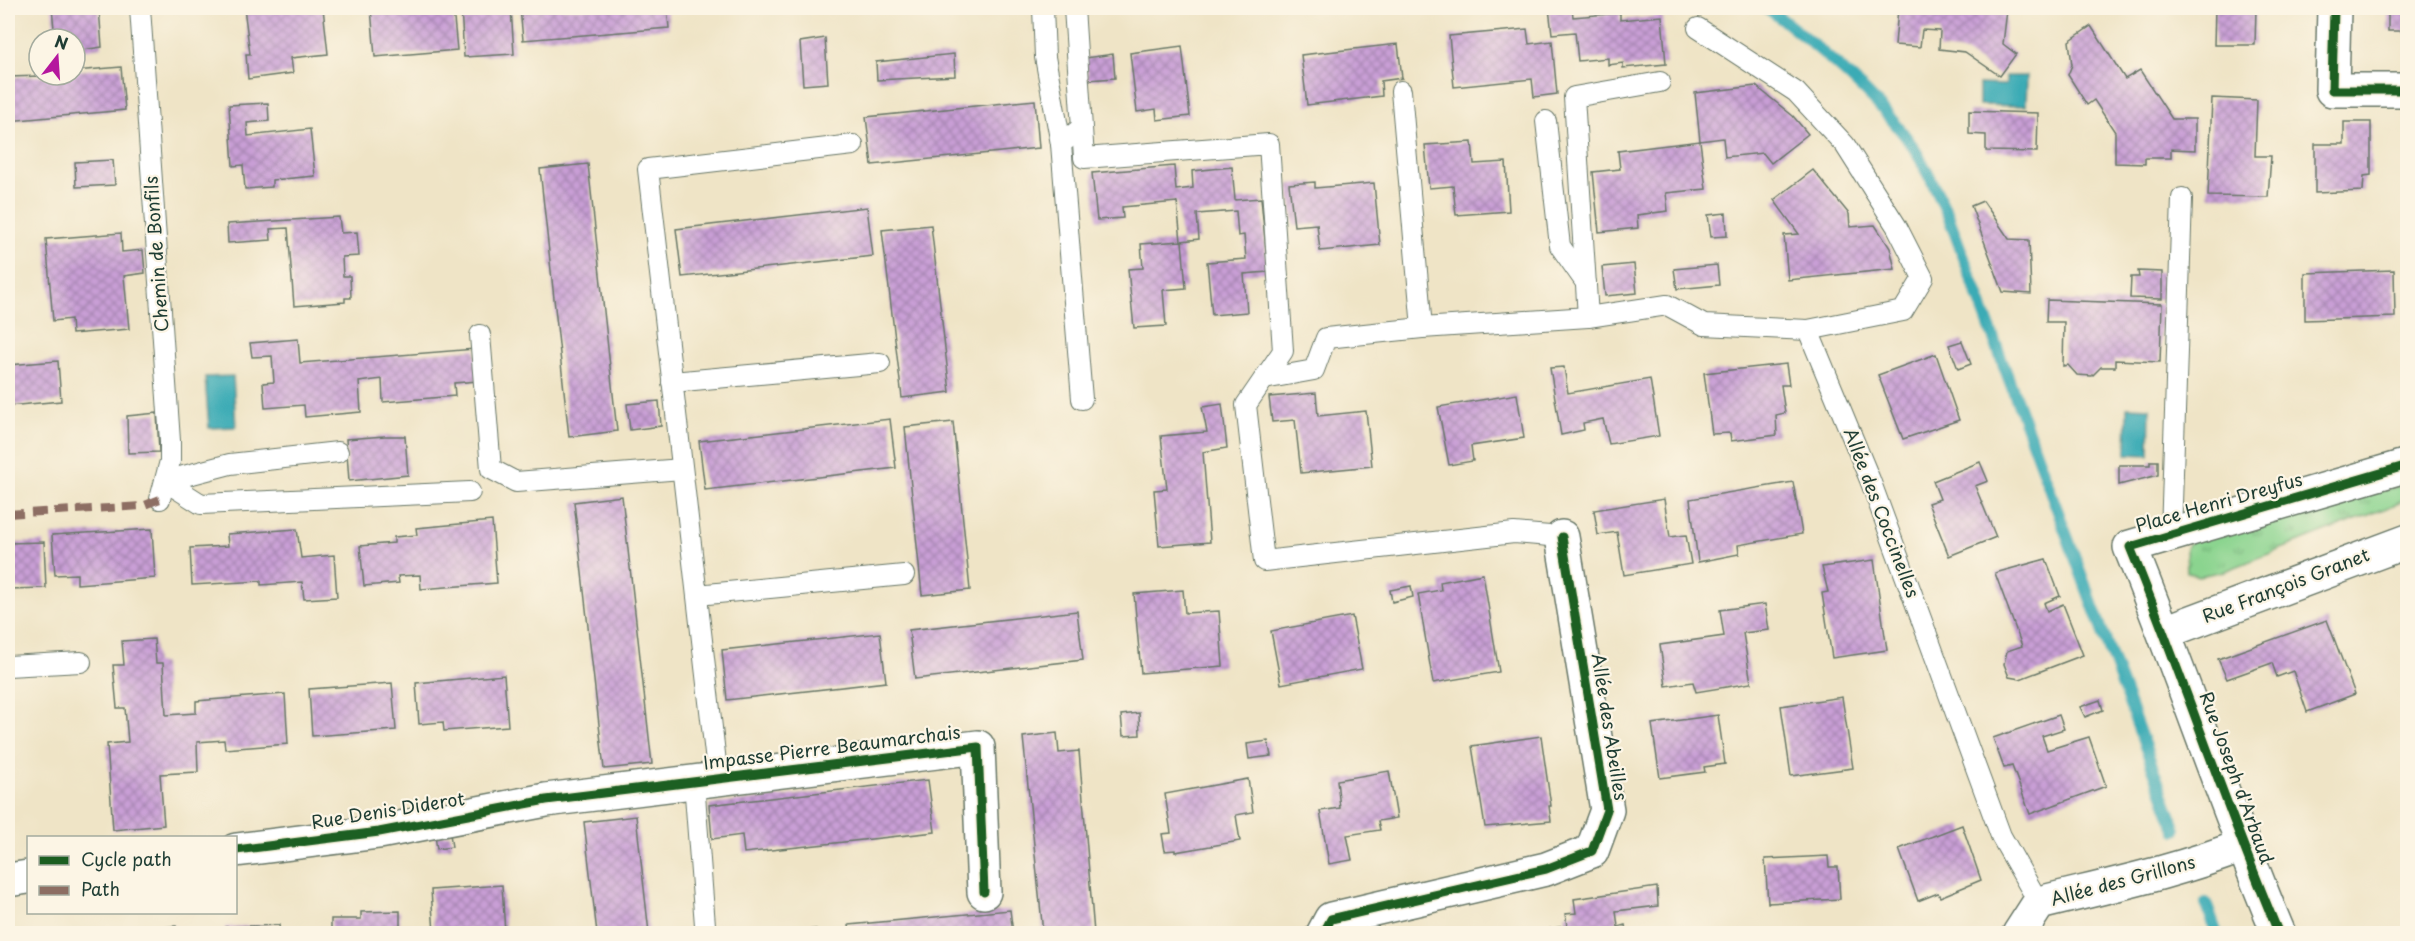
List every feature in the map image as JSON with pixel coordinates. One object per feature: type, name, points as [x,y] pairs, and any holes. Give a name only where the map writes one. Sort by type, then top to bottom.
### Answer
[{"type":"street","points":[[2334,8],[2332,90],[2408,90]]},
{"type":"street","name":"Place Henri Dreyfus","points":[[2165,632],[2130,546],[2408,465]]},
{"type":"street","name":"Allée des Abeilles","points":[[1323,933],[1331,919],[1546,869],[1592,851],[1606,810],[1562,537]]},
{"type":"street","name":"Rue François Granet","points":[[2165,632],[2408,541]]},
{"type":"street","name":"Rue Joseph d'Arbaud","points":[[2165,632],[2242,846],[2278,933]]},
{"type":"street","name":"Impasse Pierre Beaumarchais","points":[[546,800],[978,747],[984,892]]},
{"type":"street","name":"Rue Denis Diderot","points":[[237,850],[379,832],[546,800]]},
{"type":"street","name":"Allée des Grillons","points":[[2019,933],[2038,903],[2147,876],[2242,846]]},
{"type":"street","points":[[8,880],[27,877]]},
{"type":"lane","name":"Chemin de Bonfils","points":[[140,8],[170,441],[170,461],[162,490]]},
{"type":"lane","points":[[1043,8],[1045,57],[1062,144],[1082,399]]},
{"type":"lane","points":[[1074,8],[1084,158],[1269,144],[1283,351],[1246,405],[1263,561],[1514,533],[1562,537]]},
{"type":"lane","points":[[1264,379],[1314,370],[1326,339],[1422,328],[1588,317],[1667,305],[1704,325],[1808,330],[1903,311],[1923,278],[1897,227],[1845,144],[1796,92],[1698,28]]},
{"type":"lane","points":[[1588,317],[1574,97],[1660,82]]},
{"type":"lane","points":[[1401,91],[1422,328]]},
{"type":"lane","points":[[1546,121],[1560,246],[1586,283]]},
{"type":"lane","points":[[1062,144],[1081,128]]},
{"type":"lane","points":[[705,925],[706,781],[697,595],[648,169],[853,145]]},
{"type":"lane","points":[[2171,534],[2182,198]]},
{"type":"lane","name":"Allée des Coccinelles","points":[[1808,330],[1870,480],[2001,836],[2038,903]]},
{"type":"lane","points":[[480,335],[491,469],[516,482],[682,469]]},
{"type":"lane","points":[[672,382],[880,363]]},
{"type":"lane","points":[[162,490],[231,464],[338,452]]},
{"type":"lane","points":[[162,490],[201,504],[470,492]]},
{"type":"lane","points":[[697,595],[904,575]]},
{"type":"lane","points":[[8,666],[81,662]]},
{"type":"green space","points":[[2407,484],[2407,500],[2225,571],[2198,576],[2187,572],[2186,548],[2196,537]]},
{"type":"water","points":[[2006,76],[2027,76],[2026,106],[1979,105],[1979,84],[2006,85]]},
{"type":"water","points":[[233,376],[236,427],[209,428],[205,377]]},
{"type":"water","points":[[2127,407],[2150,408],[2149,455],[2126,454]]},
{"type":"building","points":[[52,8],[99,8],[102,47],[87,49],[87,27],[54,27]]},
{"type":"building","points":[[244,8],[323,8],[328,54],[291,58],[293,73],[248,79],[246,54],[250,54]]},
{"type":"building","points":[[371,8],[453,8],[457,50],[375,57]]},
{"type":"building","points":[[461,8],[511,8],[514,54],[464,57]]},
{"type":"building","points":[[520,8],[667,8],[669,28],[523,40]]},
{"type":"building","points":[[1549,8],[1572,8],[1573,17],[1620,13],[1620,20],[1662,16],[1666,64],[1623,68],[1623,63],[1608,65],[1608,58],[1578,61],[1575,32],[1552,34]]},
{"type":"building","points":[[1898,8],[2007,10],[2003,44],[2016,54],[2000,76],[1965,52],[1939,49],[1940,31],[1922,30],[1920,47],[1895,45]]},
{"type":"building","points":[[2215,8],[2256,8],[2255,45],[2214,45]]},
{"type":"building","points":[[2388,8],[2408,8],[2408,31],[2388,31]]},
{"type":"building","points":[[2091,26],[2125,79],[2140,70],[2172,119],[2195,119],[2195,150],[2171,149],[2171,158],[2145,158],[2145,164],[2115,163],[2115,132],[2094,100],[2087,105],[2068,75],[2072,65],[2069,41]]},
{"type":"building","points":[[1527,29],[1529,44],[1552,41],[1557,94],[1534,97],[1532,79],[1454,87],[1449,36]]},
{"type":"building","points":[[825,38],[828,83],[803,85],[800,42]]},
{"type":"building","points":[[1398,44],[1402,78],[1381,81],[1382,96],[1307,105],[1301,55]]},
{"type":"building","points":[[1182,46],[1190,116],[1157,120],[1156,109],[1137,112],[1130,53]]},
{"type":"building","points":[[954,54],[955,76],[877,80],[876,62]]},
{"type":"building","points":[[1113,54],[1115,78],[1088,80],[1086,58]]},
{"type":"building","points":[[121,67],[125,110],[8,121],[8,77],[27,76],[27,87],[87,87],[87,70]]},
{"type":"building","points":[[1756,86],[1793,116],[1808,134],[1771,163],[1763,153],[1725,157],[1723,138],[1700,141],[1695,93]]},
{"type":"building","points":[[2212,98],[2257,100],[2255,156],[2271,156],[2268,197],[2208,196]]},
{"type":"building","points":[[1035,100],[1039,148],[872,165],[866,117]]},
{"type":"building","points":[[268,103],[269,121],[247,123],[248,136],[310,129],[315,176],[272,180],[272,187],[245,189],[243,165],[233,166],[229,105]]},
{"type":"building","points":[[1969,111],[2038,113],[2037,152],[1986,151],[1986,135],[1969,134]]},
{"type":"building","points":[[2344,122],[2371,122],[2371,175],[2364,176],[2363,191],[2315,193],[2315,144],[2344,144]]},
{"type":"building","points":[[1700,141],[1706,189],[1666,193],[1668,211],[1637,215],[1638,228],[1599,232],[1593,172],[1620,169],[1618,151]]},
{"type":"building","points":[[1472,142],[1474,164],[1506,162],[1509,211],[1456,215],[1453,186],[1429,188],[1425,145]]},
{"type":"building","points":[[113,160],[115,185],[76,187],[75,162]]},
{"type":"building","points":[[588,164],[617,431],[569,437],[540,169]]},
{"type":"building","points":[[1174,166],[1176,190],[1193,188],[1192,171],[1232,167],[1235,200],[1261,198],[1268,272],[1244,274],[1247,312],[1212,315],[1207,262],[1246,259],[1244,235],[1238,236],[1236,211],[1197,214],[1199,239],[1182,241],[1186,288],[1163,290],[1166,326],[1134,328],[1128,269],[1143,268],[1141,244],[1181,241],[1177,202],[1122,207],[1123,218],[1097,220],[1092,173]]},
{"type":"building","points":[[1813,170],[1849,214],[1850,227],[1875,225],[1890,248],[1895,269],[1788,280],[1784,235],[1799,234],[1774,200]]},
{"type":"building","points":[[1315,182],[1315,188],[1374,183],[1380,245],[1320,251],[1317,224],[1294,226],[1289,184]]},
{"type":"building","points":[[1983,201],[2009,239],[2029,240],[2031,294],[2003,292],[1971,206]]},
{"type":"building","points":[[867,207],[873,256],[682,277],[676,229]]},
{"type":"building","points":[[1726,213],[1727,236],[1711,237],[1708,215]]},
{"type":"building","points":[[339,217],[341,233],[357,232],[359,256],[342,257],[343,276],[350,276],[351,298],[345,298],[345,302],[294,306],[288,228],[270,229],[271,240],[228,243],[227,224]]},
{"type":"building","points":[[931,225],[950,392],[902,398],[882,230]]},
{"type":"building","points":[[121,233],[122,252],[143,250],[145,273],[124,276],[129,329],[72,334],[71,319],[53,321],[46,239]]},
{"type":"building","points":[[1634,264],[1637,293],[1605,296],[1602,267]]},
{"type":"building","points":[[1717,265],[1719,285],[1677,289],[1674,269]]},
{"type":"building","points":[[2394,270],[2395,317],[2305,320],[2305,273]]},
{"type":"building","points":[[2138,271],[2162,272],[2162,299],[2130,298],[2131,277],[2139,277]]},
{"type":"building","points":[[2047,300],[2162,304],[2160,362],[2115,360],[2115,367],[2101,367],[2092,376],[2077,375],[2068,365],[2063,366],[2064,322],[2046,322]]},
{"type":"building","points":[[298,339],[300,363],[475,349],[478,381],[454,383],[455,396],[383,402],[382,379],[359,382],[361,412],[305,417],[304,405],[265,408],[263,383],[274,382],[272,356],[252,357],[250,343]]},
{"type":"building","points":[[1962,341],[1971,364],[1958,369],[1949,345]]},
{"type":"building","points":[[1936,354],[1959,420],[1903,439],[1878,375]]},
{"type":"building","points":[[58,361],[61,401],[8,406],[8,365]]},
{"type":"building","points":[[1786,364],[1789,385],[1781,385],[1785,413],[1776,415],[1777,435],[1731,441],[1730,433],[1712,434],[1704,373]]},
{"type":"building","points":[[1564,367],[1568,393],[1650,379],[1659,436],[1609,444],[1603,419],[1583,423],[1584,430],[1561,435],[1550,368]]},
{"type":"building","points":[[1316,393],[1318,416],[1366,411],[1372,466],[1301,473],[1295,420],[1272,422],[1269,397]]},
{"type":"building","points":[[1517,394],[1524,438],[1471,446],[1473,461],[1449,465],[1438,407]]},
{"type":"building","points":[[659,401],[661,426],[630,430],[627,404]]},
{"type":"building","points":[[1222,404],[1227,448],[1203,452],[1210,542],[1159,546],[1154,490],[1167,489],[1161,436],[1207,432],[1202,407]]},
{"type":"building","points":[[157,413],[159,452],[128,453],[127,416]]},
{"type":"building","points":[[890,419],[896,468],[705,490],[699,441]]},
{"type":"building","points":[[953,422],[970,590],[922,595],[905,427]]},
{"type":"building","points":[[405,436],[408,475],[349,481],[346,439]]},
{"type":"building","points":[[2150,461],[2158,461],[2158,475],[2119,485],[2119,465],[2150,465]]},
{"type":"building","points":[[1980,462],[1988,481],[1975,486],[1996,537],[1949,556],[1928,503],[1940,499],[1933,481]]},
{"type":"building","points":[[1793,482],[1802,534],[1738,545],[1739,554],[1698,562],[1690,499]]},
{"type":"building","points":[[622,496],[652,764],[604,769],[574,502]]},
{"type":"building","points":[[1664,499],[1670,537],[1686,535],[1691,564],[1624,575],[1617,532],[1598,535],[1594,510]]},
{"type":"building","points":[[492,521],[497,583],[421,589],[420,575],[398,576],[399,583],[364,586],[360,546],[394,543],[394,537],[417,535],[416,528]]},
{"type":"building","points":[[152,529],[155,578],[77,584],[77,574],[55,575],[52,535]]},
{"type":"building","points":[[297,529],[301,558],[334,555],[337,597],[304,599],[302,582],[261,585],[261,581],[192,585],[190,548],[228,546],[227,534]]},
{"type":"building","points":[[44,542],[46,588],[8,589],[8,543]]},
{"type":"building","points":[[2046,559],[2060,596],[2044,603],[2047,611],[2063,604],[2083,655],[2020,679],[2009,677],[2004,664],[2007,651],[2022,646],[1995,573]]},
{"type":"building","points":[[1874,560],[1887,650],[1832,658],[1822,593],[1828,592],[1822,567]]},
{"type":"building","points":[[1483,574],[1499,672],[1433,683],[1418,594],[1441,590],[1440,582]]},
{"type":"building","points":[[1411,586],[1413,597],[1392,602],[1390,590]]},
{"type":"building","points":[[1183,590],[1185,613],[1219,611],[1223,666],[1141,673],[1134,594]]},
{"type":"building","points":[[1765,604],[1769,630],[1743,633],[1751,683],[1696,692],[1693,682],[1666,686],[1660,645],[1724,636],[1720,610]]},
{"type":"building","points":[[1077,611],[1083,660],[915,679],[909,630]]},
{"type":"building","points":[[1352,616],[1362,669],[1281,684],[1271,631]]},
{"type":"building","points":[[2327,620],[2355,694],[2307,712],[2293,671],[2277,677],[2272,663],[2227,679],[2218,659]]},
{"type":"building","points":[[880,633],[886,682],[727,700],[722,650]]},
{"type":"building","points":[[154,639],[156,663],[163,663],[166,715],[196,713],[196,701],[285,694],[288,744],[225,749],[224,740],[197,742],[198,772],[160,774],[164,825],[113,830],[107,744],[128,742],[125,708],[117,708],[113,665],[124,665],[122,641]]},
{"type":"building","points":[[504,675],[508,726],[444,731],[443,722],[419,724],[416,683]]},
{"type":"building","points":[[392,683],[396,730],[312,736],[309,689]]},
{"type":"building","points":[[1842,697],[1853,768],[1791,776],[1781,706]]},
{"type":"building","points":[[2100,700],[2103,710],[2085,717],[2080,707]]},
{"type":"building","points":[[1139,713],[1140,735],[1123,736],[1121,715]]},
{"type":"building","points":[[1718,715],[1725,764],[1704,767],[1705,772],[1660,778],[1652,724]]},
{"type":"building","points":[[2059,715],[2064,729],[2042,736],[2047,750],[2089,737],[2106,786],[2030,814],[2012,766],[2004,768],[1993,738]]},
{"type":"building","points":[[1057,733],[1059,753],[1079,751],[1094,933],[1043,933],[1023,737]]},
{"type":"building","points":[[1541,736],[1551,821],[1485,827],[1472,746]]},
{"type":"building","points":[[1268,741],[1271,756],[1249,759],[1247,744]]},
{"type":"building","points":[[1389,771],[1397,818],[1378,821],[1380,830],[1347,835],[1352,860],[1329,864],[1320,811],[1340,808],[1337,780]]},
{"type":"building","points":[[1248,779],[1253,812],[1236,815],[1240,841],[1175,852],[1175,850],[1165,851],[1162,834],[1171,833],[1165,794]]},
{"type":"building","points":[[928,780],[935,832],[744,853],[742,835],[712,839],[709,805]]},
{"type":"building","points":[[636,816],[649,933],[597,933],[584,822]]},
{"type":"building","points":[[1962,825],[1981,880],[1940,897],[1938,893],[1918,901],[1899,849]]},
{"type":"building","points":[[450,834],[452,847],[437,849],[435,836]]},
{"type":"building","points":[[1828,856],[1829,867],[1838,867],[1840,899],[1768,903],[1765,859]]},
{"type":"building","points":[[502,885],[505,933],[434,933],[431,890]]},
{"type":"building","points":[[1657,887],[1658,906],[1616,911],[1618,927],[1625,925],[1627,933],[1520,933],[1567,926],[1565,914],[1576,913],[1574,899]]},
{"type":"building","points":[[1010,910],[1013,933],[850,933],[849,925]]},
{"type":"building","points":[[400,911],[400,933],[331,933],[331,919],[361,919],[361,912]]},
{"type":"building","points":[[279,925],[280,933],[225,933],[225,927]]},
{"type":"building","points":[[176,926],[176,933],[105,933],[105,931]]},
{"type":"building","points":[[816,929],[817,933],[788,933],[788,932]]},
{"type":"waterway","points":[[1767,8],[1823,53],[1879,106],[1909,141],[1930,177],[1948,215],[2176,830]]},
{"type":"waterway","points":[[2206,903],[2217,934]]},
{"type":"marked path","points":[[8,514],[142,506],[160,499]]},
{"type":"cycle path","points":[[2334,8],[2332,90],[2408,90]]},
{"type":"cycle path","points":[[2279,934],[2130,547],[2408,465]]},
{"type":"cycle path","points":[[1323,934],[1331,919],[1546,869],[1592,851],[1607,810],[1562,537]]},
{"type":"cycle path","points":[[237,850],[379,832],[546,800],[978,747],[984,892]]}]
